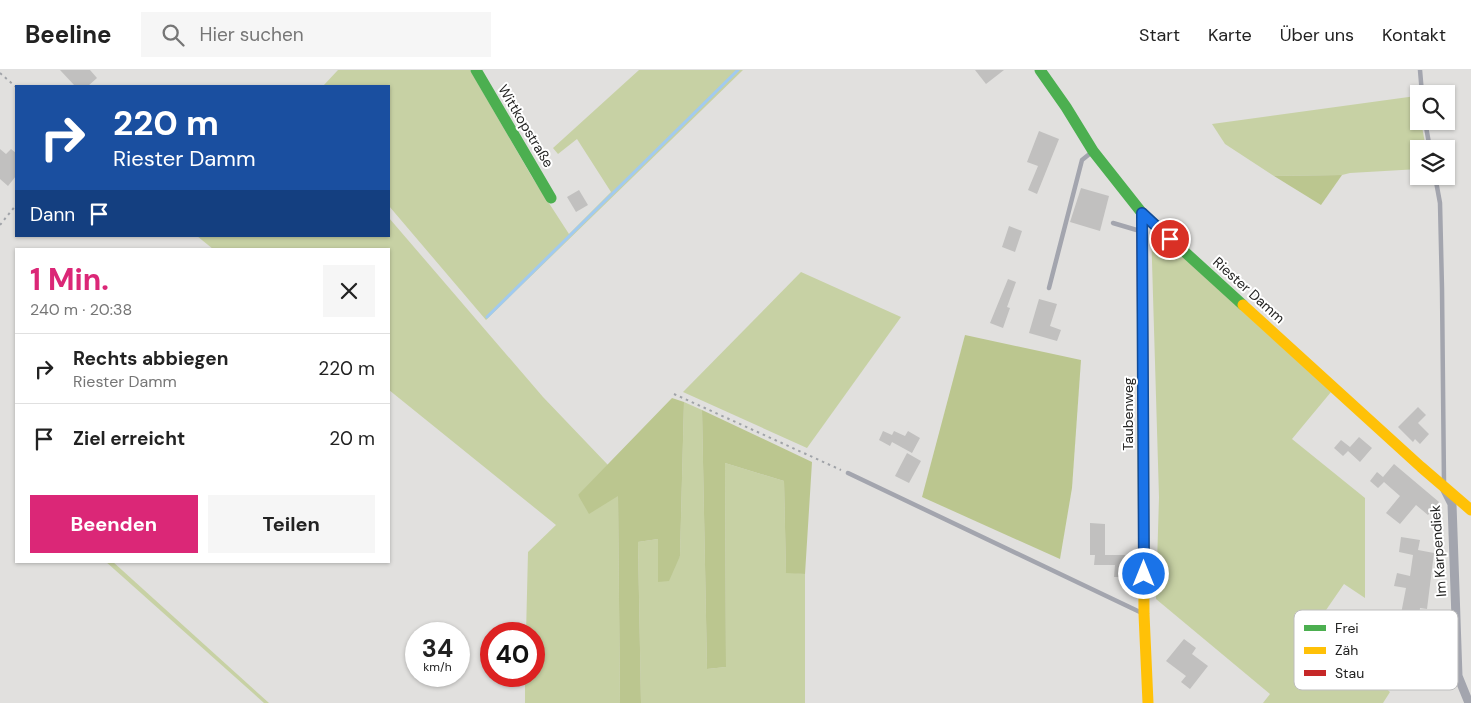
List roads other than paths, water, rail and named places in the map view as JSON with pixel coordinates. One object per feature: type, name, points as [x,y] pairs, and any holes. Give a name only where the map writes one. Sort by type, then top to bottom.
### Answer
[{"type":"street","name":"Wittkopstraße","points":[[476,70],[551,198]]},
{"type":"street","name":"Riester Damm","points":[[1040,70],[1093,151],[1142,213],[1471,510]]},
{"type":"street","name":"Taubenweg","points":[[1142,213],[1144,614],[1148,703]]},
{"type":"street","name":"Im Karpendiek","points":[[1444,487],[1452,504],[1456,610]]},
{"type":"street","name":"Im Karpendiek","points":[[1458,676],[1469,703]]},
{"type":"lane","points":[[1420,70],[1421,85]]},
{"type":"lane","points":[[1049,288],[1082,160],[1093,151]]},
{"type":"lane","points":[[1437,185],[1440,203],[1442,279],[1444,487]]},
{"type":"lane","points":[[1113,223],[1141,231]]},
{"type":"lane","points":[[848,473],[1144,614]]},
{"type":"waterway","points":[[487,317],[738,70]]}]
